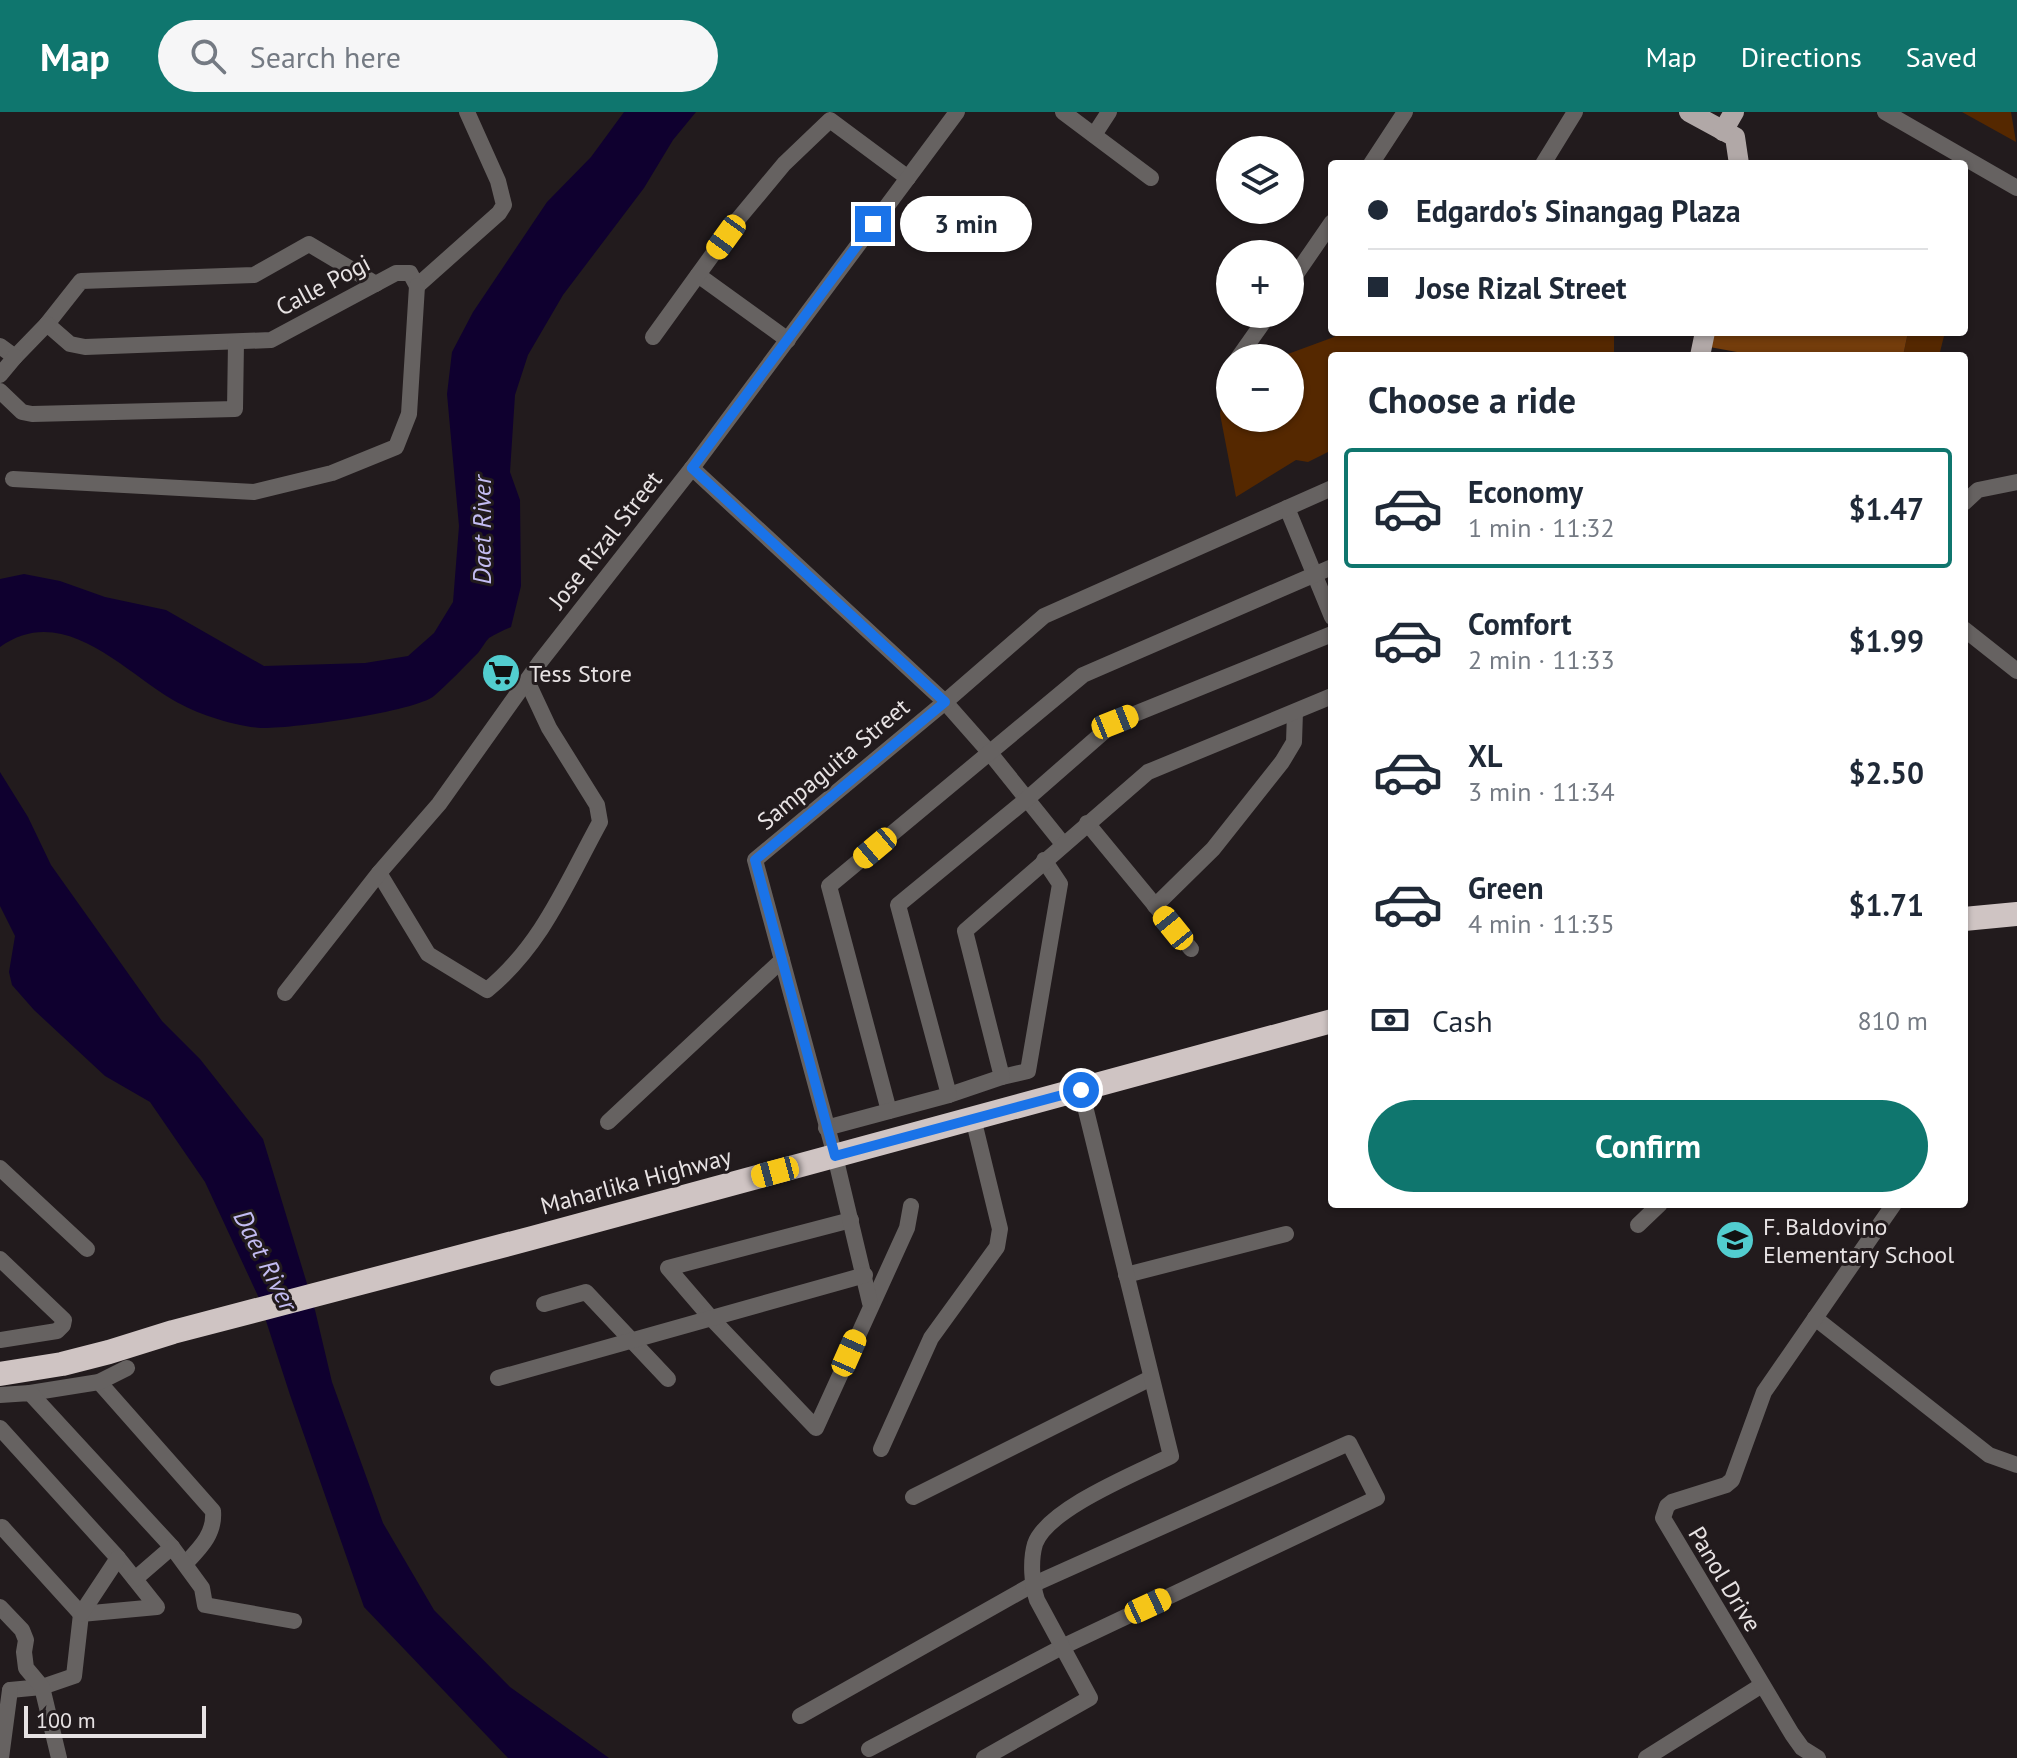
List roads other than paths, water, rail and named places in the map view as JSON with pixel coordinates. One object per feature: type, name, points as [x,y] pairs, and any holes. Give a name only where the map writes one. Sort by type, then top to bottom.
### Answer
[{"type":"highway","points":[[1968,919],[2017,914]]},
{"type":"highway","name":"Maharlika Highway","points":[[0,1374],[85,1359],[173,1332],[1328,1022]]},
{"type":"main road","points":[[1689,112],[1737,140],[1739,160]]},
{"type":"main road","points":[[1723,131],[1734,112]]},
{"type":"street","points":[[13,479],[254,492],[332,473],[396,447],[409,414],[417,286],[499,213],[504,205],[498,181],[467,112]]},
{"type":"street","name":"Jose Rizal Street","points":[[285,993],[379,873],[439,804],[527,681],[692,468],[957,112]]},
{"type":"street","points":[[1063,112],[1151,178]]},
{"type":"street","points":[[1094,135],[1109,112]]},
{"type":"street","points":[[1374,160],[1405,112]]},
{"type":"street","points":[[1545,160],[1575,112]]},
{"type":"street","points":[[1885,112],[2017,188]]},
{"type":"street","points":[[653,337],[784,164],[830,120],[908,178]]},
{"type":"street","points":[[1304,263],[1328,228]]},
{"type":"street","points":[[0,375],[81,281],[254,275],[309,244],[376,284]]},
{"type":"street","name":"Calle Pogi","points":[[47,324],[70,344],[85,347],[271,340],[396,273],[405,272],[414,276],[417,286]]},
{"type":"street","points":[[698,275],[788,340]]},
{"type":"street","points":[[0,391],[22,412],[32,414],[235,409],[236,342]]},
{"type":"street","points":[[0,346],[15,357]]},
{"type":"street","points":[[692,468],[945,702],[1063,844]]},
{"type":"street","points":[[1968,499],[1978,490],[2017,482]]},
{"type":"street","name":"Sampaguita Street","points":[[870,1303],[835,1156],[755,860],[1044,616],[1328,490]]},
{"type":"street","points":[[1287,508],[1328,608]]},
{"type":"street","points":[[889,1111],[829,886],[1083,675],[1328,569]]},
{"type":"street","points":[[1968,632],[2017,671]]},
{"type":"street","points":[[949,1095],[898,905],[1115,722],[1328,636]]},
{"type":"street","points":[[379,873],[428,954],[487,990],[511,971],[536,939],[600,822],[597,805],[549,728],[527,681]]},
{"type":"street","points":[[1002,1077],[965,931],[1148,772],[1328,698]]},
{"type":"street","points":[[1155,906],[1213,849],[1282,762],[1294,742],[1295,712]]},
{"type":"street","points":[[1087,823],[1191,949]]},
{"type":"street","points":[[826,1128],[1028,1071],[1060,884],[1044,860]]},
{"type":"street","points":[[608,1122],[782,960]]},
{"type":"street","points":[[984,1758],[1090,1698],[1037,1600],[1032,1585],[1035,1545],[1047,1524],[1085,1498],[1171,1456],[1081,1090]]},
{"type":"street","points":[[881,1449],[931,1338],[997,1247],[1000,1229],[973,1118]]},
{"type":"street","points":[[0,1168],[87,1249]]},
{"type":"street","points":[[851,1220],[668,1268],[816,1428],[870,1303],[907,1228],[911,1206]]},
{"type":"street","points":[[1638,1225],[1656,1208]]},
{"type":"street","name":"Panol Drive","points":[[1818,1758],[1802,1748],[1762,1685],[1664,1525],[1664,1512],[1672,1502],[1726,1485],[1732,1480],[1764,1392],[1891,1208]]},
{"type":"street","points":[[1126,1275],[1286,1234]]},
{"type":"street","points":[[0,1259],[64,1320],[57,1331],[0,1340]]},
{"type":"street","points":[[498,1378],[865,1275]]},
{"type":"street","points":[[544,1304],[586,1292],[668,1379]]},
{"type":"street","points":[[1815,1318],[1989,1455],[2017,1465]]},
{"type":"street","points":[[0,1395],[99,1382],[127,1368]]},
{"type":"street","points":[[913,1497],[1151,1378]]},
{"type":"street","points":[[99,1382],[213,1511],[214,1524],[207,1538],[185,1564]]},
{"type":"street","points":[[30,1393],[172,1547],[202,1588],[205,1605],[294,1621]]},
{"type":"street","points":[[0,1428],[118,1558],[157,1607],[81,1614]]},
{"type":"street","points":[[800,1716],[1032,1585],[1349,1443],[1377,1498],[1062,1647],[869,1749]]},
{"type":"street","points":[[1,1528],[81,1614]]},
{"type":"street","points":[[135,1579],[172,1547]]},
{"type":"street","points":[[1,1758],[5,1685],[42,1687],[74,1676],[81,1614],[118,1558]]},
{"type":"street","points":[[0,1607],[22,1630],[26,1640],[26,1668],[42,1687],[59,1758]]},
{"type":"street","points":[[1646,1758],[1762,1685]]},
{"type":"water","name":"Daet River","points":[[624,112],[696,112],[673,140],[644,188],[563,295],[528,355],[515,395],[510,472],[520,500],[521,586],[511,627],[489,638],[434,696],[403,708],[323,723],[276,728],[250,727],[216,718],[173,700],[91,645],[69,636],[46,632],[23,635],[0,647],[0,579],[24,574],[166,610],[264,666],[365,663],[408,656],[434,633],[453,602],[459,526],[447,394],[452,352],[473,312],[547,202],[591,157]]},
{"type":"water","name":"Daet River","points":[[0,772],[28,817],[51,865],[162,1021],[200,1059],[263,1139],[315,1310],[332,1382],[383,1523],[434,1610],[510,1687],[609,1758],[508,1758],[364,1607],[258,1296],[205,1182],[150,1102],[105,1076],[34,1010],[12,985],[9,972],[15,936],[0,906]]},
{"type":"place","name":"Tess Store","points":[[501,673]]},
{"type":"place","name":"F. Baldovino Elementary School","points":[[1735,1240]]}]
